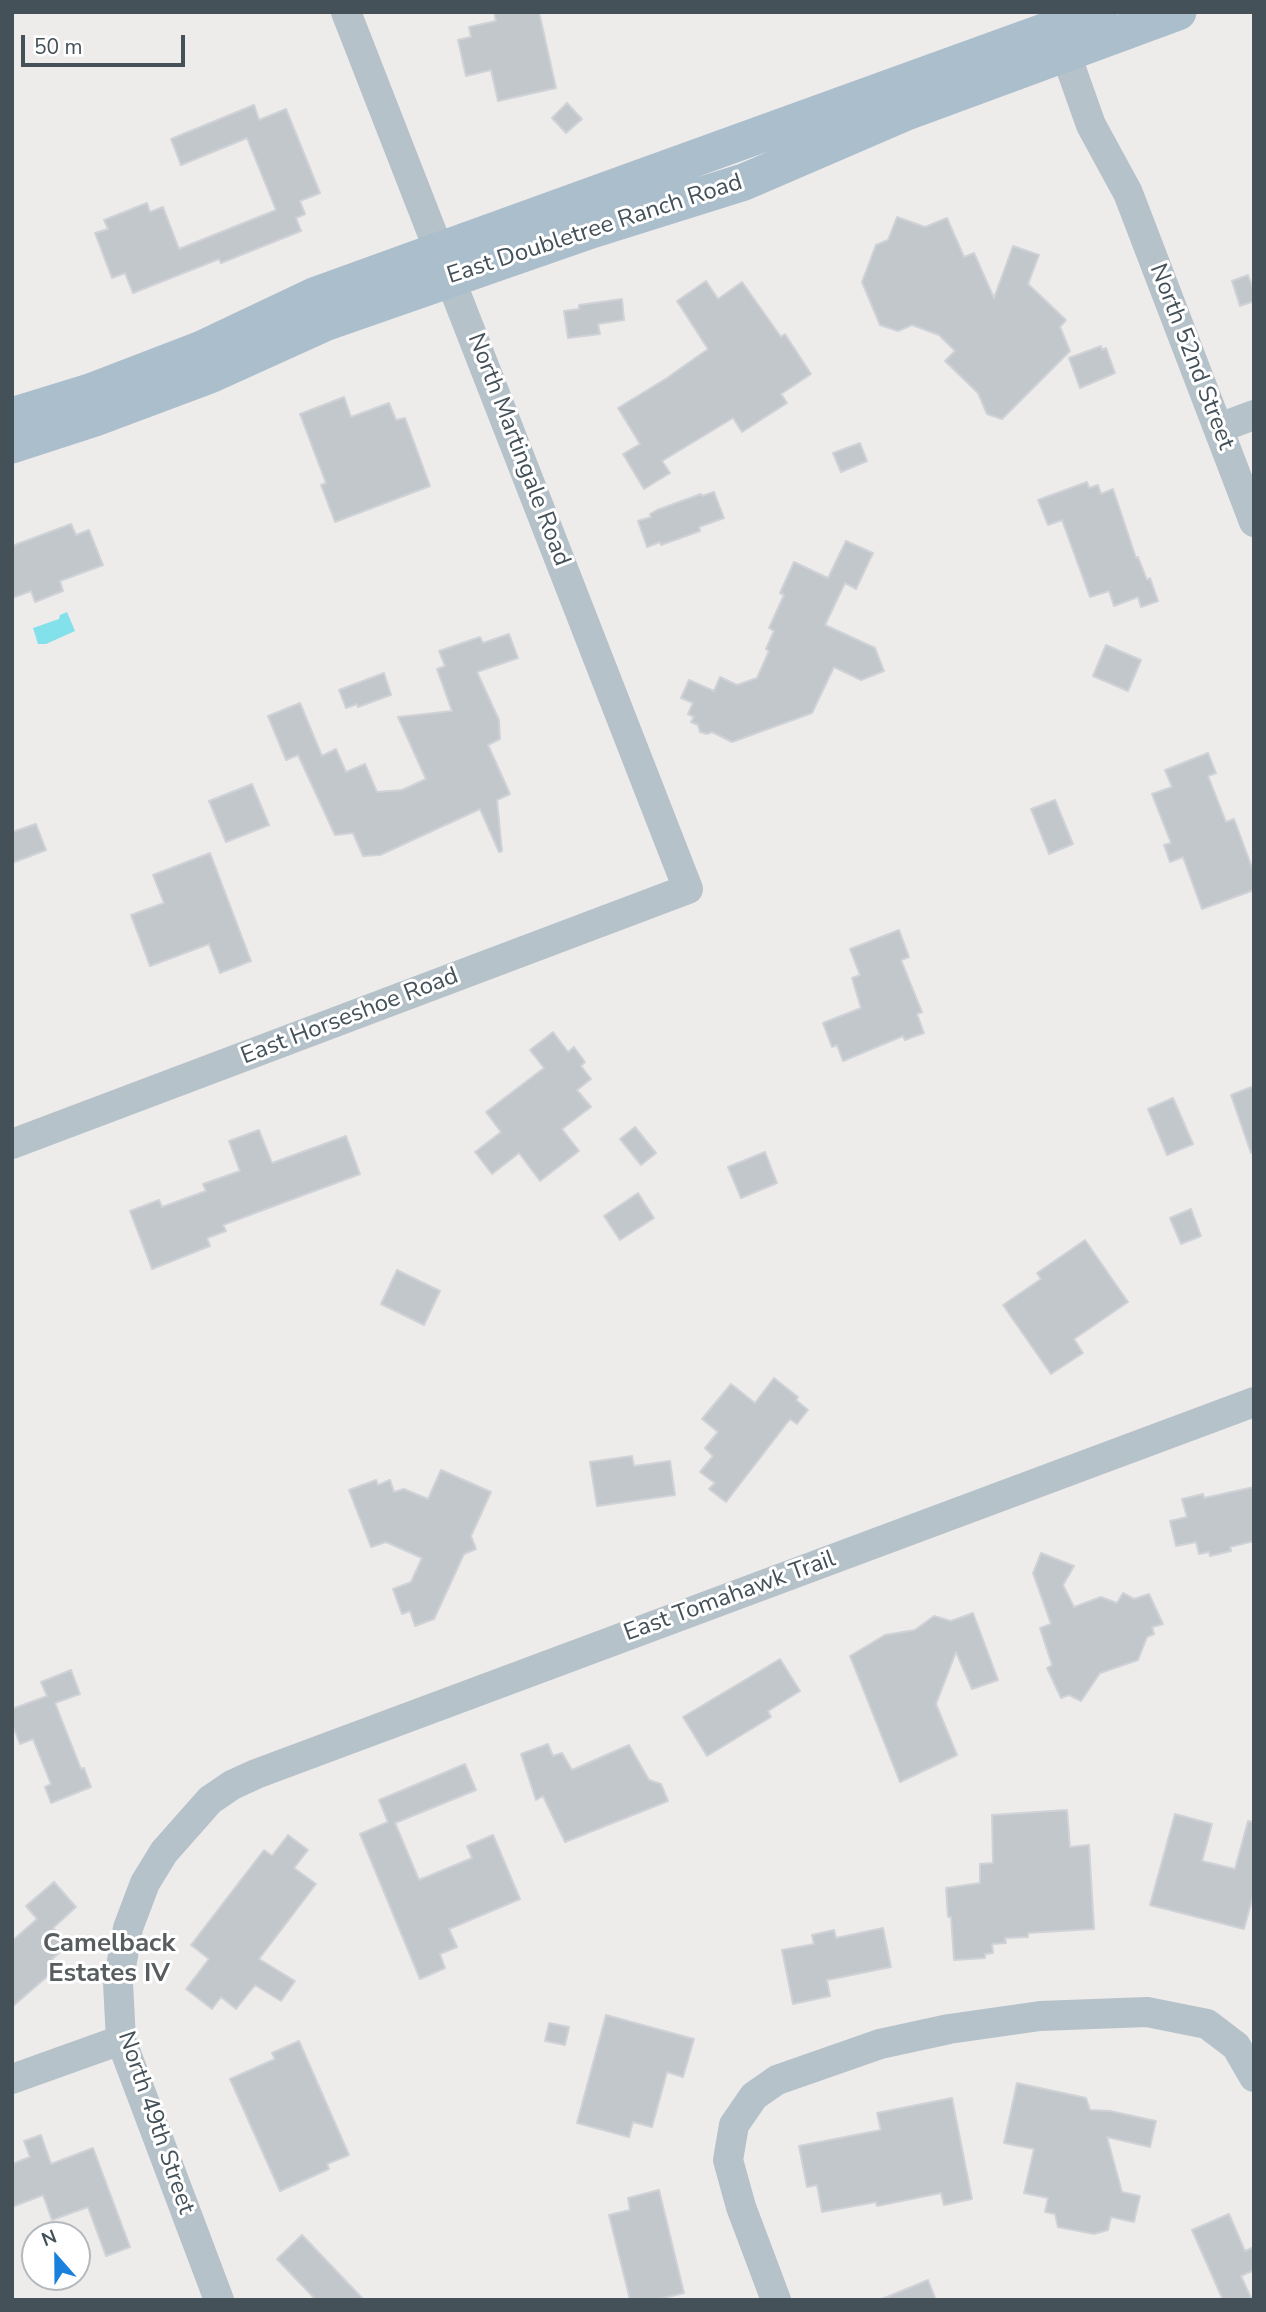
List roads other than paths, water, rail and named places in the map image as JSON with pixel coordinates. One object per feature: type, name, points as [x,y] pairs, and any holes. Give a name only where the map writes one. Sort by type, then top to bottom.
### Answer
[{"type":"main road","name":"East Doubletree Ranch Road","points":[[12,445],[95,418],[210,375],[445,264],[789,122],[1072,27],[1178,12]]},
{"type":"main road","name":"East Doubletree Ranch Road","points":[[12,416],[90,392],[202,349],[314,296],[591,230],[744,182],[904,113],[1072,27]]},
{"type":"main road","points":[[789,122],[801,157]]},
{"type":"street","name":"North Martingale Road","points":[[346,12],[688,889]]},
{"type":"street","name":"North 52nd Street","points":[[1072,27],[1091,125],[1128,193],[1254,522]]},
{"type":"street","points":[[1219,428],[1254,415]]},
{"type":"street","name":"East Horseshoe Road","points":[[12,1144],[688,889]]},
{"type":"street","name":"East Tomahawk Trail","points":[[210,1800],[232,1785],[256,1774],[1254,1402]]},
{"type":"street","name":"North 49th Street","points":[[210,1800],[164,1852],[145,1883],[128,1928],[118,1983],[121,2040],[219,2300]]},
{"type":"street","points":[[776,2300],[741,2207],[728,2160],[734,2125],[754,2096],[777,2080],[880,2044],[949,2029],[1040,2016],[1147,2012],[1207,2024],[1236,2046],[1254,2077]]},
{"type":"street","points":[[12,2079],[121,2040]]},
{"type":"water","points":[[67,612],[75,631],[46,644],[38,644],[33,628],[59,619],[60,615]]},
{"type":"district","name":"Camelback Estates IV","points":[[109,1960]]}]
